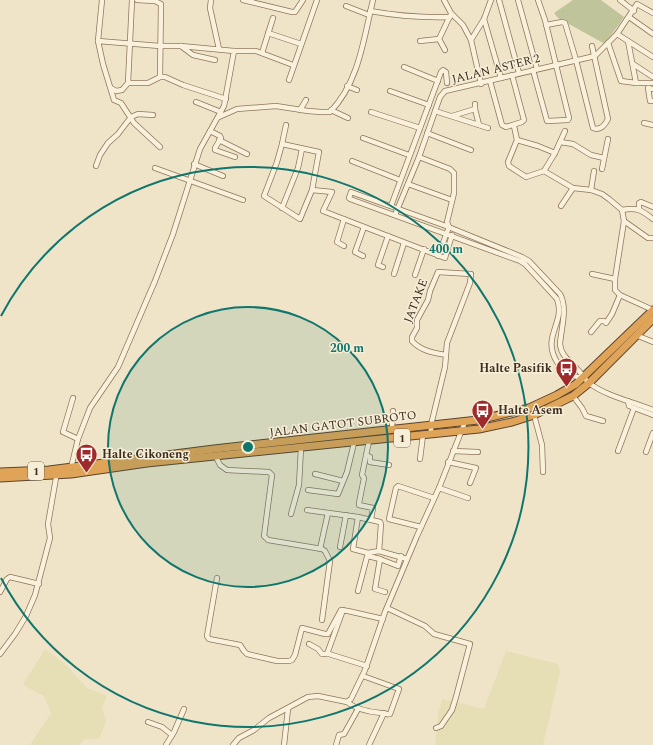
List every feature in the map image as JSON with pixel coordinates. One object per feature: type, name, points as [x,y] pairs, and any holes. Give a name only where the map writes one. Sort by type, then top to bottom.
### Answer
[{"type":"highway","name":"JALAN GATOT SUBROTO","points":[[0,478],[140,464],[180,456],[392,429],[465,422],[490,418],[529,408],[576,384],[586,381],[634,333],[653,310]]},
{"type":"highway","name":"JALAN GATOT SUBROTO","points":[[215,452],[301,448],[462,431],[498,425],[534,415],[573,396],[621,341],[653,318]]},
{"type":"highway","name":"JALAN GATOT SUBROTO","points":[[0,472],[57,472]]},
{"type":"street","points":[[102,0],[98,46],[114,100],[121,104],[146,135],[160,147]]},
{"type":"street","points":[[110,88],[116,91],[122,90],[128,83],[132,0]]},
{"type":"street","points":[[137,0],[155,1],[161,4],[160,77]]},
{"type":"street","points":[[211,0],[210,8],[218,49]]},
{"type":"street","points":[[243,0],[292,12],[295,12],[298,9],[303,0]]},
{"type":"street","points":[[289,80],[316,0]]},
{"type":"street","points":[[196,102],[220,114],[236,109],[276,106],[321,112],[331,110],[347,86],[359,58],[373,0]]},
{"type":"street","points":[[444,0],[450,15],[463,25],[471,40],[481,84]]},
{"type":"street","points":[[471,40],[484,18],[491,0]]},
{"type":"street","points":[[499,0],[519,73]]},
{"type":"street","points":[[518,0],[546,120],[558,121],[569,119],[546,25],[538,0]]},
{"type":"street","points":[[620,0],[634,11]]},
{"type":"street","points":[[595,56],[617,34],[634,11],[636,5],[638,4],[653,13]]},
{"type":"street","points":[[346,6],[370,13],[406,17],[450,15]]},
{"type":"street","points":[[439,40],[450,15]]},
{"type":"street","points":[[630,16],[653,34]]},
{"type":"street","points":[[262,53],[273,18]]},
{"type":"street","points":[[484,18],[501,78]]},
{"type":"street","points":[[546,25],[562,22],[565,23],[593,128],[596,129],[606,124],[608,119],[592,46]]},
{"type":"street","points":[[268,33],[301,44]]},
{"type":"street","points":[[617,34],[653,57]]},
{"type":"street","points":[[420,41],[439,40]]},
{"type":"street","points":[[439,40],[445,50]]},
{"type":"street","points":[[98,41],[234,51],[251,50],[293,65]]},
{"type":"street","points":[[628,41],[636,83]]},
{"type":"street","points":[[608,43],[621,81],[653,83]]},
{"type":"street","points":[[181,46],[193,55],[215,60]]},
{"type":"street","points":[[71,471],[78,439],[94,401],[118,367],[155,281],[200,149],[220,114],[226,99],[234,51]]},
{"type":"street","name":"JALAN ASTER 2","points":[[395,215],[419,157],[440,97],[445,92],[535,69],[595,56]]},
{"type":"street","points":[[633,64],[653,77]]},
{"type":"street","points":[[404,67],[438,81]]},
{"type":"street","points":[[391,206],[442,71],[445,71],[447,83]]},
{"type":"street","points":[[490,81],[502,125],[506,127],[514,126],[524,120],[512,75]]},
{"type":"street","points":[[128,83],[148,83],[160,77],[165,77],[183,85],[226,99]]},
{"type":"street","points":[[347,86],[357,90]]},
{"type":"street","points":[[653,89],[648,88],[650,101],[653,101]]},
{"type":"street","points":[[390,91],[429,105]]},
{"type":"street","points":[[300,110],[306,100]]},
{"type":"street","points":[[451,116],[475,107],[479,125]]},
{"type":"street","points":[[331,110],[348,118]]},
{"type":"street","points":[[435,111],[488,128]]},
{"type":"street","points":[[371,112],[420,128]]},
{"type":"street","points":[[96,166],[100,155],[108,143],[118,134],[130,117],[138,114],[154,115]]},
{"type":"street","points":[[644,122],[653,125]]},
{"type":"street","points":[[282,144],[319,152],[312,190],[300,219],[264,196],[277,162],[286,125]]},
{"type":"street","points":[[514,126],[517,140],[508,162],[509,166],[526,176],[544,171],[555,153],[565,131]]},
{"type":"street","points":[[210,131],[220,136],[214,148],[215,150],[235,157]]},
{"type":"street","points":[[427,133],[471,150]]},
{"type":"street","points":[[363,138],[409,155]]},
{"type":"street","points":[[602,169],[608,139]]},
{"type":"street","points":[[219,140],[247,154]]},
{"type":"street","points":[[517,140],[555,153]]},
{"type":"street","points":[[560,142],[572,144],[591,155],[604,158]]},
{"type":"street","points":[[282,208],[298,168],[302,149]]},
{"type":"street","points":[[419,157],[452,170],[454,180],[446,233],[438,256]]},
{"type":"street","points":[[352,161],[400,180]]},
{"type":"street","points":[[194,164],[223,176]]},
{"type":"street","points":[[155,168],[243,200]]},
{"type":"street","points":[[544,171],[573,188],[591,190],[609,199],[622,210],[624,221],[615,290],[620,295],[653,310]]},
{"type":"street","points":[[591,190],[594,171]]},
{"type":"street","points":[[408,184],[452,200]]},
{"type":"street","points":[[561,206],[573,188]]},
{"type":"street","points":[[312,190],[332,192],[324,211],[444,258],[452,235]]},
{"type":"street","points":[[586,381],[578,369],[564,357],[560,348],[564,307],[563,300],[560,294],[527,262],[516,254],[446,225],[352,191],[350,192],[349,198],[527,262],[557,299],[560,308],[551,342],[552,352],[564,372],[628,401],[653,410]]},
{"type":"street","points":[[638,209],[639,203],[641,202],[653,207]]},
{"type":"street","points":[[622,210],[634,208],[638,209],[653,219]]},
{"type":"street","points":[[344,220],[337,242],[344,246]]},
{"type":"street","points":[[624,221],[648,238],[653,238]]},
{"type":"street","points":[[440,231],[446,225]]},
{"type":"street","points":[[363,256],[355,252],[364,227]]},
{"type":"street","points":[[383,267],[378,265],[388,236]]},
{"type":"street","points":[[394,274],[404,243]]},
{"type":"street","points":[[415,275],[424,249]]},
{"type":"street","name":"JATAKE","points":[[438,272],[471,274],[470,283],[448,339],[446,355],[424,350],[412,342],[412,337],[417,328],[417,320],[428,300],[438,272]]},
{"type":"street","points":[[592,274],[616,279]]},
{"type":"street","points":[[591,332],[600,321],[604,321],[606,323],[612,314],[620,295]]},
{"type":"street","points":[[634,333],[653,342]]},
{"type":"street","points":[[431,434],[431,426],[445,366],[446,355]]},
{"type":"street","points":[[564,372],[572,364]]},
{"type":"street","points":[[573,396],[586,416],[603,421]]},
{"type":"street","points":[[74,398],[63,432],[78,439]]},
{"type":"street","points":[[628,401],[629,406],[653,415]]},
{"type":"street","points":[[618,451],[634,408]]},
{"type":"street","points":[[392,429],[393,411]]},
{"type":"street","points":[[534,415],[542,445],[543,472]]},
{"type":"street","points":[[347,702],[351,699],[363,676],[387,608],[407,558],[439,488],[465,422]]},
{"type":"street","points":[[646,452],[653,433]]},
{"type":"street","points":[[420,459],[423,435]]},
{"type":"street","points":[[369,441],[362,476],[364,478],[359,503],[360,505],[373,508],[371,519]]},
{"type":"street","points":[[308,490],[337,494],[339,492],[354,443]]},
{"type":"street","points":[[291,514],[299,485],[301,448]]},
{"type":"street","points":[[453,451],[478,452]]},
{"type":"street","points":[[215,452],[220,465],[228,470],[269,472],[272,475],[265,538],[268,540],[320,548],[325,551],[330,562],[322,620]]},
{"type":"street","points":[[366,455],[370,457],[370,462],[389,465]]},
{"type":"street","points":[[448,462],[476,468],[470,483]]},
{"type":"street","points":[[0,654],[26,616],[39,584],[50,538],[48,524],[57,472]]},
{"type":"street","points":[[315,474],[343,481]]},
{"type":"street","points":[[421,527],[388,519],[396,488],[398,486],[434,498]]},
{"type":"street","points":[[439,488],[468,498]]},
{"type":"street","points":[[307,510],[371,519],[380,523],[379,551]]},
{"type":"street","points":[[320,548],[328,513]]},
{"type":"street","points":[[340,547],[346,515]]},
{"type":"street","points":[[358,517],[353,549],[398,566],[401,556]]},
{"type":"street","points":[[368,555],[379,551],[407,558]]},
{"type":"street","points":[[358,591],[368,555]]},
{"type":"street","points":[[380,559],[375,589],[385,592]]},
{"type":"street","points":[[0,592],[6,579],[10,577],[39,584]]},
{"type":"street","points":[[217,578],[207,636],[209,639],[240,646],[244,651],[252,655],[277,661],[292,660],[296,655],[302,628],[328,634],[340,612],[343,610]]},
{"type":"street","points":[[387,608],[425,626],[434,634],[470,644],[452,710],[441,726],[436,728]]},
{"type":"street","points":[[343,610],[383,619]]},
{"type":"street","points":[[327,654],[343,610]]},
{"type":"street","points":[[309,644],[318,649],[321,653],[367,666]]},
{"type":"street","points":[[233,745],[239,738],[254,730],[269,718],[313,696],[347,702],[358,709],[375,713],[390,714],[398,689],[363,676]]},
{"type":"street","points":[[284,745],[288,708]]},
{"type":"street","points":[[166,745],[184,709]]},
{"type":"street","points":[[336,745],[339,735],[344,734],[358,709]]},
{"type":"street","points":[[369,745],[384,713]]},
{"type":"street","points":[[148,722],[162,727],[172,735]]},
{"type":"shaded area","points":[[45,649],[67,666],[87,688],[107,696],[102,707],[106,722],[99,739],[85,739],[79,745],[30,745],[51,713],[44,696],[23,685]]},
{"type":"shaded area","points":[[506,651],[558,664],[560,672],[543,745],[435,745],[438,714],[442,699],[484,709]]},
{"type":"green space","points":[[573,0],[601,0],[624,17],[605,44],[558,18],[554,13]]},
{"type":"place","name":"Halte Pasifik","points":[[567,388]]},
{"type":"place","name":"Halte Asem","points":[[482,430]]},
{"type":"place","name":"Halte Cikoneng","points":[[86,474]]}]
